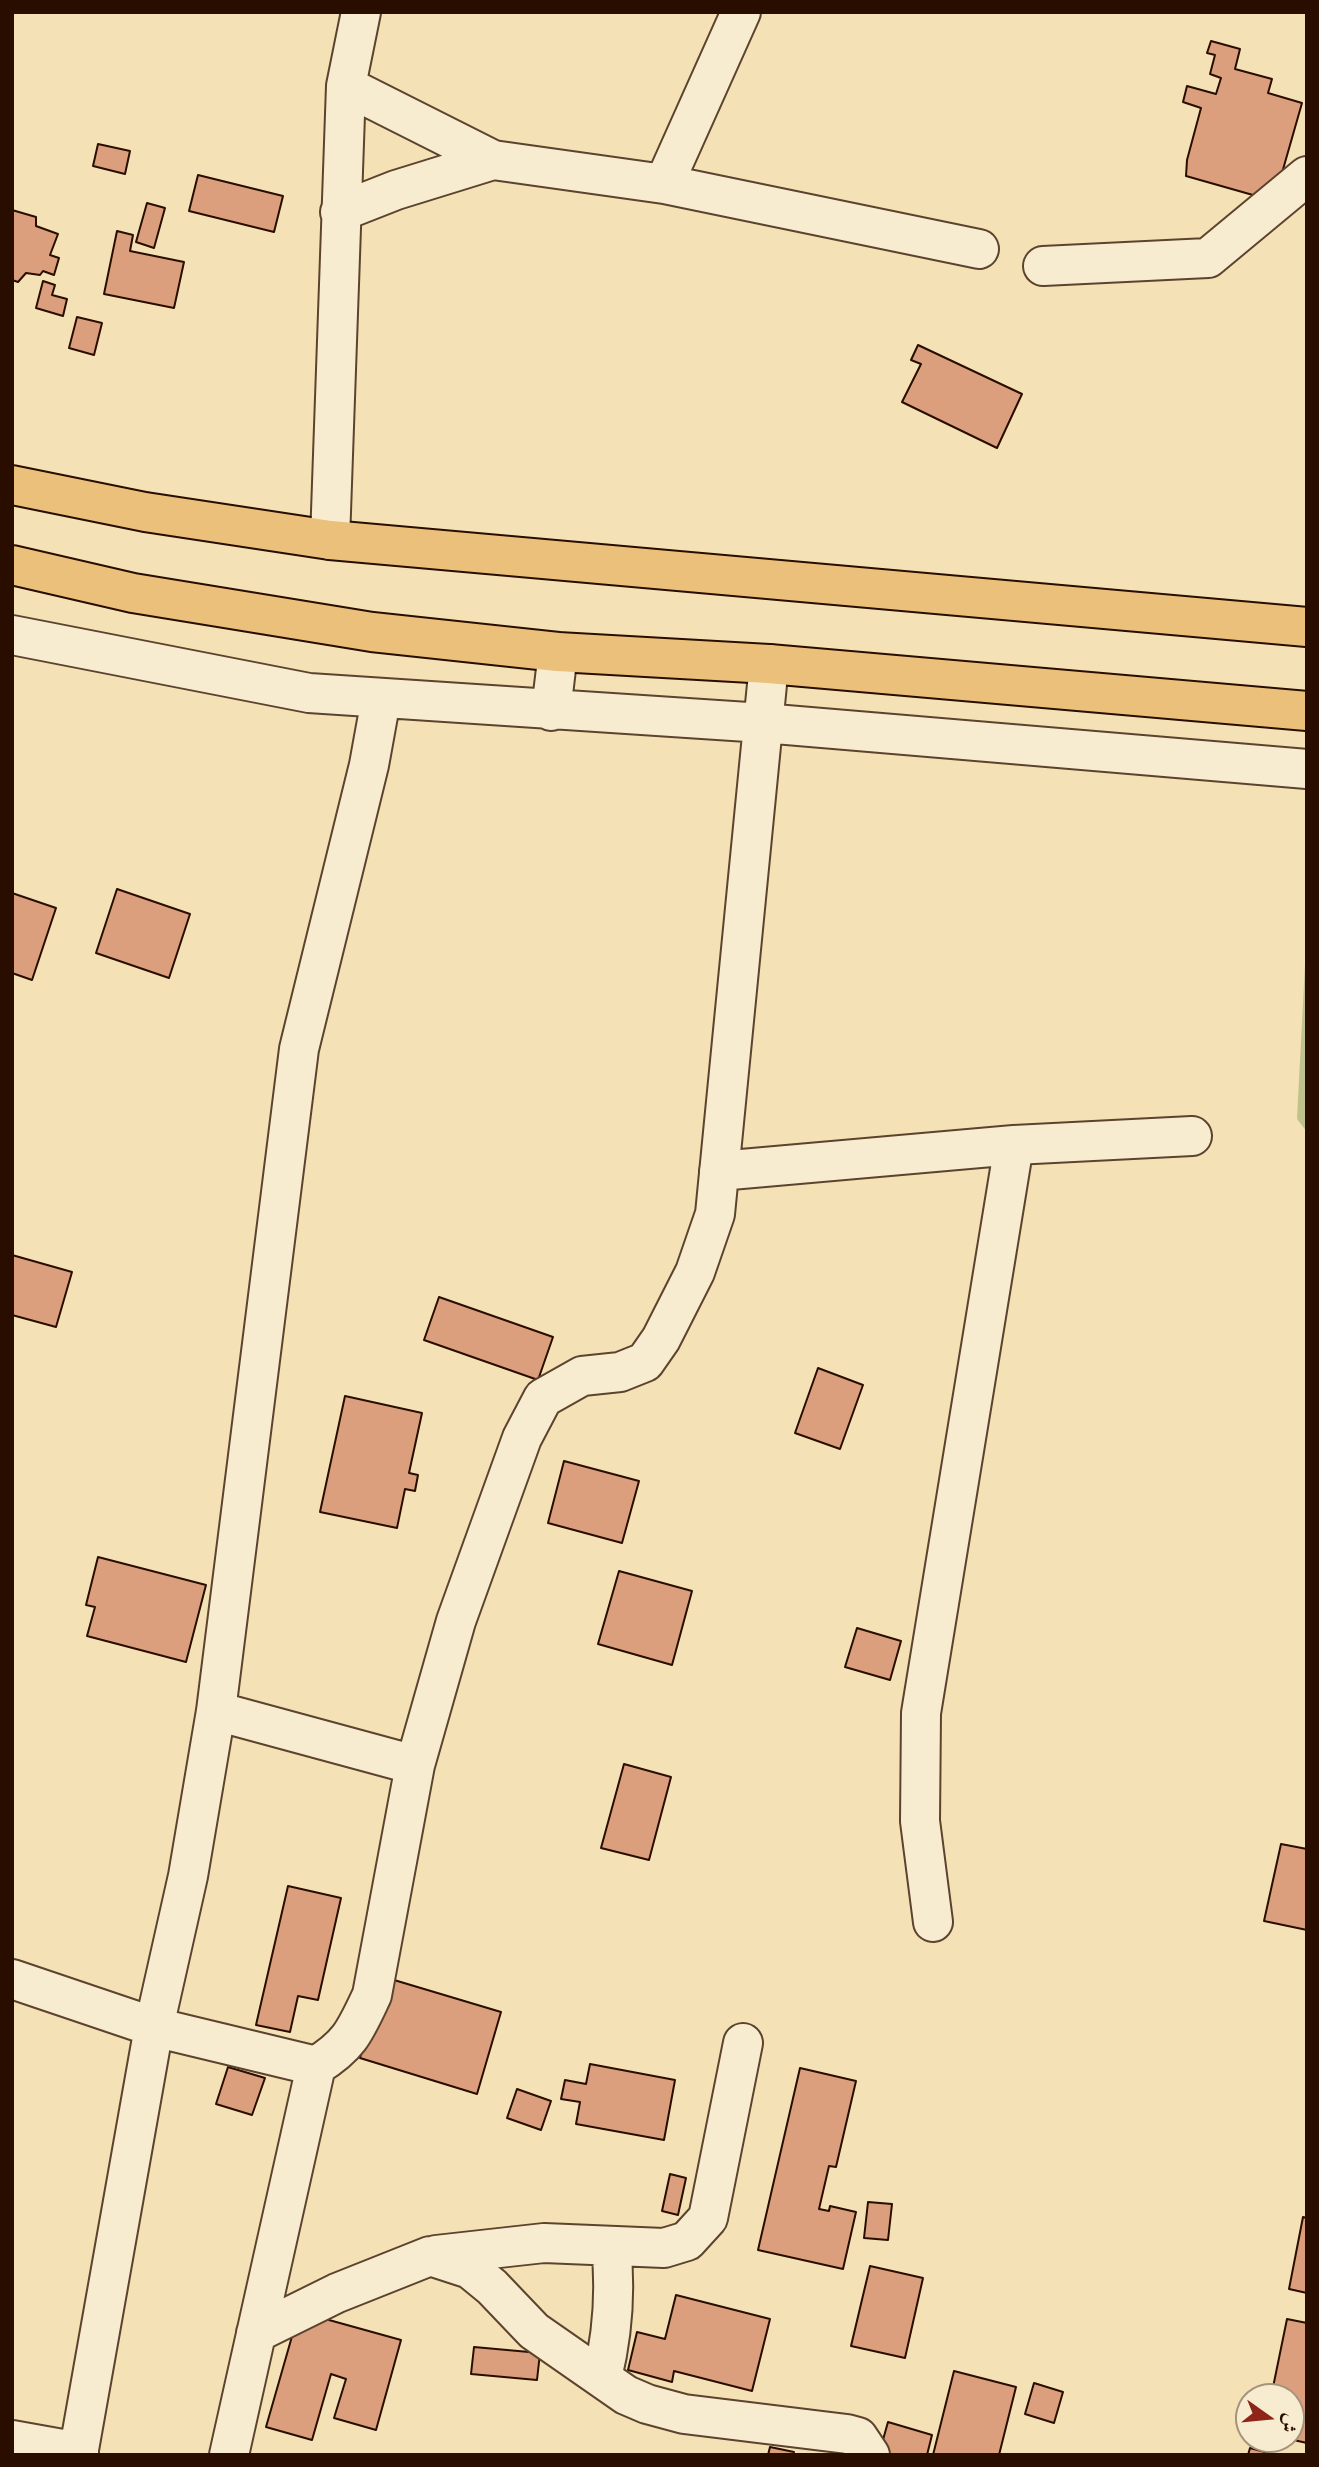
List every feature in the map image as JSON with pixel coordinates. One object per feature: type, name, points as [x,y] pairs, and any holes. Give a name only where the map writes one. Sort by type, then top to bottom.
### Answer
[{"type":"highway","points":[[12,485],[145,512],[330,540],[1307,627]]},
{"type":"highway","points":[[12,565],[134,593],[359,630],[558,652],[769,664],[1307,711]]},
{"type":"street","points":[[330,540],[346,86],[361,12]]},
{"type":"street","points":[[664,184],[741,12]]},
{"type":"street","points":[[346,86],[494,160],[664,184],[979,249]]},
{"type":"street","points":[[340,212],[396,190],[494,160]]},
{"type":"street","points":[[1043,266],[1208,258],[1307,176]]},
{"type":"street","points":[[12,635],[309,692],[551,711],[763,723],[1307,769]]},
{"type":"street","points":[[551,711],[558,652]]},
{"type":"street","points":[[229,2455],[316,2066],[340,2051],[359,2023],[372,1995],[415,1765],[456,1621],[522,1438],[543,1398],[582,1376],[620,1372],[645,1362],[661,1339],[695,1272],[715,1214],[769,664]]},
{"type":"street","points":[[12,2440],[78,2454],[154,2027],[188,1876],[216,1711],[299,1049],[369,765],[381,699]]},
{"type":"street","points":[[719,1171],[1014,1145],[1192,1136]]},
{"type":"street","points":[[933,1922],[920,1821],[921,1713],[1014,1145]]},
{"type":"street","points":[[216,1711],[415,1765]]},
{"type":"street","points":[[12,1979],[154,2027],[316,2066]]},
{"type":"street","points":[[256,2333],[337,2293],[430,2256],[544,2243],[664,2248],[687,2241],[708,2218],[743,2043]]},
{"type":"street","points":[[601,2378],[613,2315],[615,2285],[611,2246]]},
{"type":"street","points":[[430,2256],[470,2269],[492,2287],[534,2331],[601,2378],[647,2404],[684,2414],[858,2437],[870,2455]]},
{"type":"green space","points":[[1307,926],[1307,1132],[1297,1119]]},
{"type":"building","points":[[1211,41],[1240,49],[1235,69],[1272,79],[1268,93],[1302,103],[1274,201],[1186,176],[1187,160],[1201,108],[1183,102],[1187,86],[1216,94],[1221,78],[1210,74],[1215,55],[1207,53]]},
{"type":"building","points":[[98,144],[130,151],[125,174],[93,166]]},
{"type":"building","points":[[198,175],[283,196],[274,232],[189,211]]},
{"type":"building","points":[[147,203],[165,208],[154,248],[136,242]]},
{"type":"building","points":[[12,210],[36,217],[36,226],[58,234],[50,255],[59,258],[54,275],[43,271],[40,275],[26,273],[18,282],[12,280]]},
{"type":"building","points":[[117,231],[133,235],[130,251],[184,262],[174,308],[104,294]]},
{"type":"building","points":[[43,281],[55,285],[52,295],[67,299],[63,316],[36,308]]},
{"type":"building","points":[[77,317],[102,323],[94,355],[69,348]]},
{"type":"building","points":[[918,345],[1022,394],[997,448],[902,402],[921,364],[911,360]]},
{"type":"building","points":[[117,889],[190,914],[169,978],[96,953]]},
{"type":"building","points":[[12,893],[56,908],[32,980],[12,973]]},
{"type":"building","points":[[12,1255],[72,1272],[56,1327],[12,1315]]},
{"type":"building","points":[[439,1297],[553,1337],[538,1380],[424,1340]]},
{"type":"building","points":[[818,1368],[863,1385],[840,1449],[795,1433]]},
{"type":"building","points":[[345,1396],[422,1413],[409,1473],[418,1475],[415,1491],[405,1489],[397,1528],[320,1512]]},
{"type":"building","points":[[564,1461],[639,1481],[622,1543],[548,1523]]},
{"type":"building","points":[[98,1557],[206,1585],[186,1662],[87,1636],[95,1607],[86,1605]]},
{"type":"building","points":[[619,1571],[692,1591],[672,1665],[598,1644]]},
{"type":"building","points":[[857,1628],[901,1641],[890,1680],[845,1667]]},
{"type":"building","points":[[624,1764],[671,1777],[649,1860],[601,1848]]},
{"type":"building","points":[[1281,1844],[1307,1849],[1307,1930],[1264,1921]]},
{"type":"building","points":[[288,1886],[341,1898],[318,2000],[298,1996],[290,2032],[256,2025]]},
{"type":"building","points":[[384,1977],[501,2012],[477,2094],[360,2058]]},
{"type":"building","points":[[590,2064],[675,2080],[664,2140],[576,2124],[580,2102],[561,2099],[565,2080],[586,2084]]},
{"type":"building","points":[[228,2067],[265,2078],[252,2115],[216,2104]]},
{"type":"building","points":[[800,2068],[856,2081],[836,2167],[829,2166],[819,2209],[829,2211],[830,2206],[856,2212],[843,2269],[758,2250]]},
{"type":"building","points":[[517,2089],[551,2101],[541,2130],[507,2118]]},
{"type":"building","points":[[670,2174],[686,2178],[678,2215],[662,2211]]},
{"type":"building","points":[[868,2202],[892,2204],[888,2240],[864,2238]]},
{"type":"building","points":[[1303,2217],[1307,2218],[1307,2293],[1289,2289]]},
{"type":"building","points":[[870,2266],[923,2278],[905,2358],[851,2346]]},
{"type":"building","points":[[676,2295],[770,2319],[752,2391],[674,2371],[672,2382],[628,2370],[637,2332],[665,2339]]},
{"type":"building","points":[[301,2305],[332,2314],[329,2320],[401,2340],[376,2430],[334,2418],[346,2379],[331,2374],[312,2440],[266,2427]]},
{"type":"building","points":[[1287,2319],[1307,2323],[1307,2443],[1305,2383],[1274,2383]]},
{"type":"building","points":[[474,2347],[540,2353],[537,2380],[471,2374]]},
{"type":"building","points":[[954,2371],[1016,2387],[999,2455],[933,2455]]},
{"type":"building","points":[[1034,2383],[1063,2392],[1054,2423],[1025,2414]]},
{"type":"building","points":[[888,2422],[932,2435],[927,2455],[879,2454]]},
{"type":"building","points":[[770,2447],[794,2452],[793,2455],[768,2455]]},
{"type":"building","points":[[1269,2453],[1276,2455],[1248,2455]]}]
